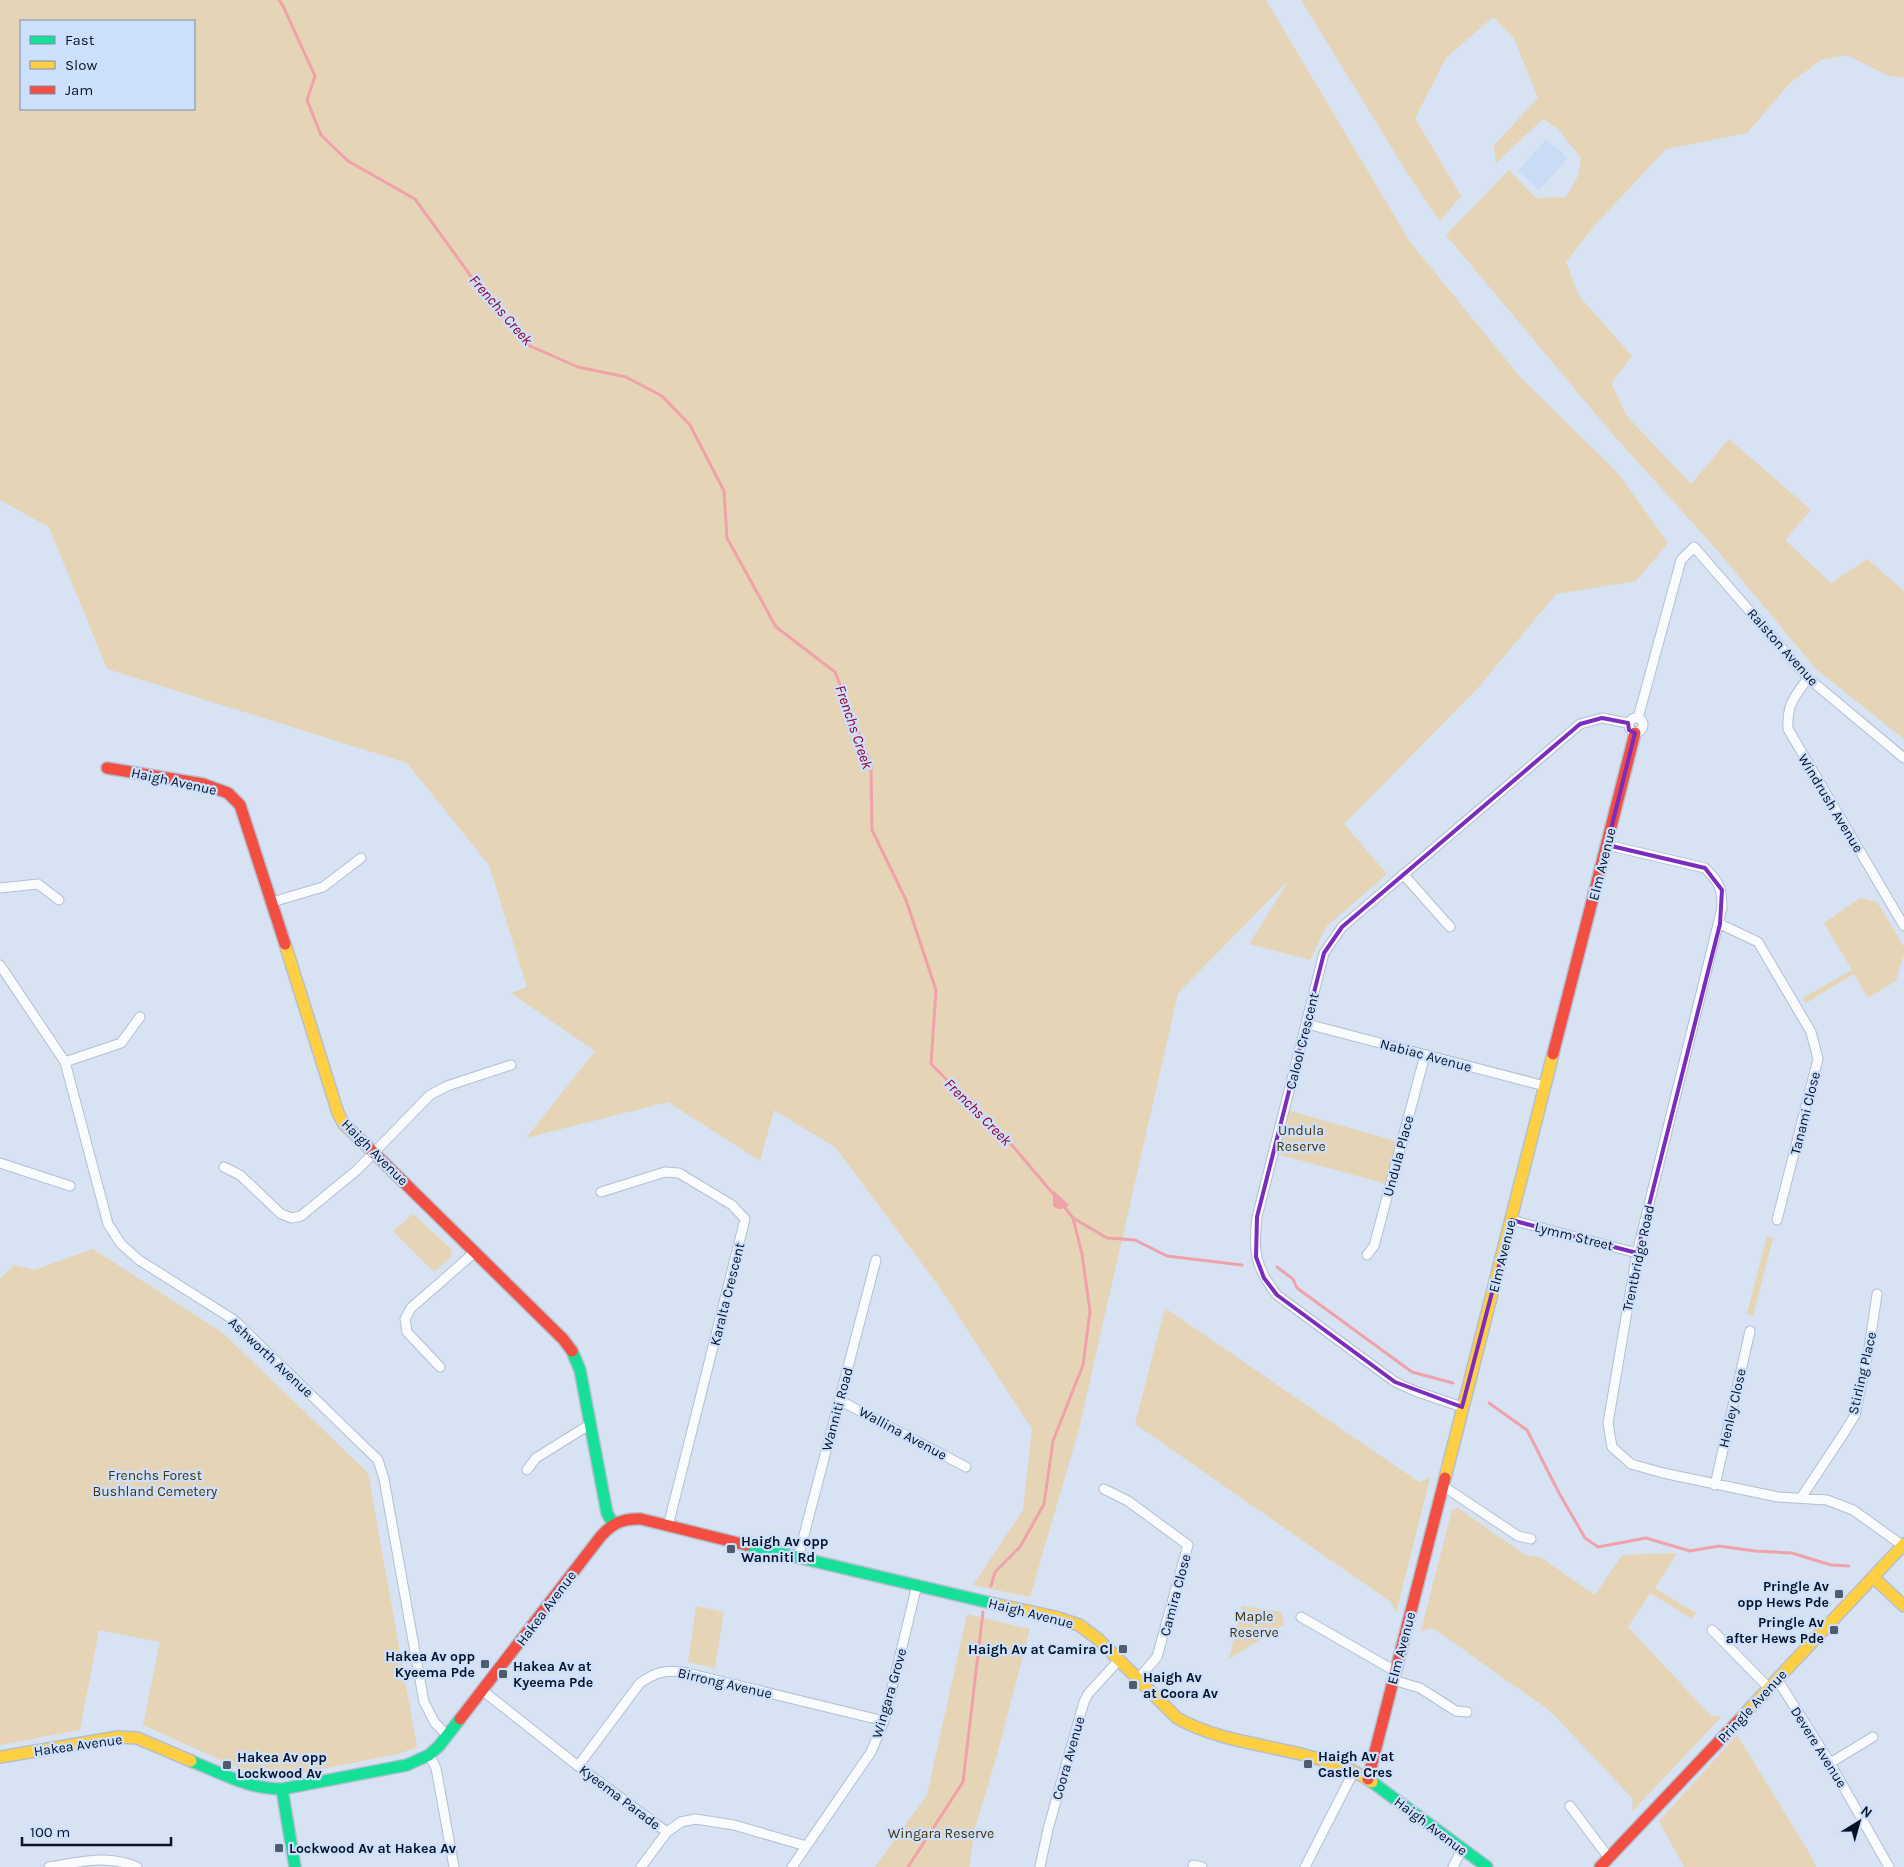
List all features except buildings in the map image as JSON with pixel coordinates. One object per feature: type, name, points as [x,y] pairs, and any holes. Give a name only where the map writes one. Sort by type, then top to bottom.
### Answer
[{"type":"street","name":"Ralston Avenue","points":[[1638,718],[1681,560],[1694,547],[1808,678],[1904,758]]},
{"type":"street","name":"Windrush Avenue","points":[[1808,678],[1790,704],[1788,729],[1904,926]]},
{"type":"street","name":"Calool Crescent","points":[[1462,1407],[1424,1395],[1395,1382],[1277,1295],[1264,1278],[1256,1257],[1254,1237],[1257,1217],[1324,953],[1342,927],[1580,724],[1602,718],[1628,723]]},
{"type":"street","points":[[1634,718],[1641,719],[1642,730],[1635,733],[1631,731],[1628,723],[1634,718]]},
{"type":"street","name":"Elm Avenue","points":[[1368,1778],[1635,733]]},
{"type":"street","name":"Haigh Avenue","points":[[107,768],[203,784],[228,793],[240,805],[338,1113],[344,1124],[563,1339],[572,1351],[580,1370],[607,1513],[613,1524]]},
{"type":"street","name":"Trentbridge Road","points":[[1607,845],[1705,868],[1716,879],[1722,890],[1720,924],[1637,1253],[1608,1423],[1612,1448],[1631,1464],[1663,1474],[1778,1497],[1827,1500],[1853,1510],[1903,1545]]},
{"type":"street","points":[[272,902],[324,888],[361,858]]},
{"type":"street","points":[[1403,874],[1450,928]]},
{"type":"street","points":[[0,888],[38,884],[58,900]]},
{"type":"street","name":"Tanami Close","points":[[1720,924],[1758,942],[1811,1032],[1818,1059],[1777,1220]]},
{"type":"street","name":"Ashworth Avenue","points":[[0,965],[65,1062],[108,1224],[121,1244],[139,1260],[234,1320],[378,1460],[384,1479],[424,1702],[434,1723],[448,1736]]},
{"type":"street","points":[[65,1062],[120,1043],[140,1017]]},
{"type":"street","name":"Nabiac Avenue","points":[[1307,1024],[1545,1086]]},
{"type":"street","name":"Undula Place","points":[[1367,1255],[1374,1246],[1425,1055]]},
{"type":"street","points":[[224,1167],[240,1175],[281,1214],[292,1218],[301,1216],[356,1170],[430,1095],[447,1086],[511,1065]]},
{"type":"street","points":[[0,1163],[70,1186]]},
{"type":"street","name":"Karalta Crescent","points":[[601,1192],[665,1172],[679,1173],[732,1205],[745,1219],[668,1526]]},
{"type":"street","name":"Lymm Street","points":[[1511,1220],[1637,1253]]},
{"type":"street","points":[[440,1367],[407,1332],[405,1319],[411,1308],[475,1252]]},
{"type":"street","name":"Wanniti Road","points":[[798,1558],[876,1260]]},
{"type":"street","name":"Stirling Place","points":[[1801,1498],[1855,1415],[1869,1348],[1877,1294]]},
{"type":"street","name":"Henley Close","points":[[1715,1485],[1750,1331]]},
{"type":"street","name":"Wallina Avenue","points":[[839,1400],[966,1467]]},
{"type":"street","points":[[527,1470],[536,1458],[589,1425]]},
{"type":"street","points":[[1443,1486],[1518,1536],[1531,1539]]},
{"type":"street","name":"Camira Close","points":[[1104,1489],[1128,1501],[1188,1545],[1157,1657],[1138,1679]]},
{"type":"street","name":"Haigh Avenue","points":[[628,1518],[641,1519],[798,1558],[1055,1617],[1079,1625],[1086,1629],[1119,1660],[1177,1718],[1192,1727],[1213,1734],[1323,1760],[1354,1771],[1368,1778],[1487,1867]]},
{"type":"street","name":"Hakea Avenue","points":[[0,1757],[105,1738],[130,1738],[142,1740],[251,1786],[266,1789],[282,1789],[406,1766],[429,1755],[448,1736],[601,1536],[613,1524],[628,1518]]},
{"type":"street","name":"Pringle Avenue","points":[[1600,1867],[1903,1545]]},
{"type":"street","points":[[1873,1577],[1904,1606]]},
{"type":"street","name":"Wingara Grove","points":[[792,1867],[871,1752],[884,1720],[917,1585]]},
{"type":"street","points":[[1302,1617],[1394,1675],[1456,1710],[1467,1712]]},
{"type":"street","name":"Devere Avenue","points":[[1712,1630],[1773,1684],[1830,1763],[1890,1867]]},
{"type":"street","name":"Coora Avenue","points":[[1040,1867],[1048,1829],[1084,1702],[1088,1694],[1119,1660]]},
{"type":"street","name":"Birrong Avenue","points":[[578,1766],[640,1683],[654,1674],[668,1670],[884,1720]]},
{"type":"street","name":"Kyeema Parade","points":[[482,1691],[666,1832],[681,1822],[695,1819],[734,1825],[806,1846]]},
{"type":"street","points":[[1830,1763],[1873,1737]]},
{"type":"street","points":[[429,1755],[436,1768],[454,1867]]},
{"type":"street","points":[[1305,1867],[1354,1771]]},
{"type":"street","points":[[282,1789],[295,1867]]},
{"type":"street","points":[[1570,1806],[1610,1858]]},
{"type":"street","points":[[641,1867],[666,1832]]},
{"type":"street","points":[[1453,1867],[1462,1849]]},
{"type":"street","points":[[49,1867],[92,1859],[124,1861],[137,1867]]},
{"type":"highlighted area","points":[[1602,718],[1628,723],[1629,730],[1635,733],[1607,845],[1705,868],[1722,890],[1720,924],[1637,1253],[1511,1220],[1462,1407],[1395,1382],[1277,1295],[1264,1278],[1256,1257],[1257,1217],[1324,953],[1342,927],[1580,724]]},
{"type":"shaded area","points":[[1546,139],[1568,158],[1539,190],[1518,171]]},
{"type":"shaded area","points":[[1053,1190],[1069,1205],[1061,1209],[1053,1206]]},
{"type":"green space","points":[[0,0],[1266,0],[1410,242],[1521,378],[1617,472],[1668,543],[1636,581],[1556,594],[1477,689],[1344,824],[1387,874],[1326,927],[1310,960],[1249,944],[1289,880],[1178,993],[1079,1429],[1030,1597],[973,1585],[1023,1510],[1032,1429],[940,1288],[836,1148],[774,1110],[760,1161],[668,1102],[526,1138],[595,1051],[511,993],[527,987],[489,865],[407,763],[107,669],[49,527],[0,500]]},
{"type":"green space","points":[[1301,0],[1904,0],[1904,78],[1889,76],[1847,55],[1821,60],[1790,83],[1747,133],[1666,149],[1595,225],[1566,262],[1579,296],[1632,356],[1611,383],[1626,415],[1691,484],[1729,439],[1811,510],[1785,540],[1831,583],[1867,559],[1904,591],[1904,739],[1816,669],[1716,549],[1609,430],[1446,235],[1509,170],[1536,198],[1566,197],[1578,176],[1581,158],[1558,129],[1543,119],[1496,163],[1494,145],[1538,98],[1514,38],[1493,17],[1446,58],[1415,118],[1461,196],[1440,221],[1409,176]]},
{"type":"green space","points":[[1860,898],[1877,902],[1904,947],[1896,981],[1868,998],[1854,974],[1806,1003],[1803,998],[1852,970],[1824,923]]},
{"type":"green space","name":"Undula Reserve","points":[[1284,1109],[1402,1143],[1391,1185],[1273,1153]]},
{"type":"green space","points":[[413,1214],[452,1250],[450,1258],[434,1272],[393,1231]]},
{"type":"green space","points":[[1767,1236],[1773,1238],[1753,1316],[1747,1314]]},
{"type":"green space","name":"Frenchs Forest Bushland Cemetery","points":[[93,1249],[223,1333],[368,1473],[417,1747],[399,1754],[265,1780],[143,1725],[160,1642],[99,1630],[80,1730],[0,1745],[0,1279],[14,1265],[34,1270]]},
{"type":"green space","points":[[1165,1308],[1419,1482],[1430,1478],[1396,1613],[1391,1602],[1135,1424]]},
{"type":"green space","points":[[1458,1508],[1525,1555],[1540,1557],[1595,1595],[1622,1555],[1677,1553],[1655,1588],[1696,1613],[1692,1619],[1650,1593],[1628,1627],[1711,1716],[1722,1716],[1632,1812],[1633,1799],[1550,1711],[1433,1628],[1421,1631],[1452,1510]]},
{"type":"green space","points":[[696,1606],[724,1612],[715,1668],[688,1662]]},
{"type":"green space","name":"Maple Reserve","points":[[1242,1606],[1282,1612],[1284,1625],[1229,1659]]},
{"type":"green space","name":"Wingara Reserve","points":[[967,1614],[1030,1629],[997,1755],[975,1828],[969,1867],[875,1867],[927,1795]]},
{"type":"green space","points":[[1737,1735],[1810,1854],[1816,1867],[1684,1867],[1659,1821]]},
{"type":"waterway","name":"Frenchs Creek","points":[[279,0],[315,76],[307,100],[321,135],[348,161],[415,199],[481,290],[530,346],[578,367],[626,377],[662,396],[690,425],[724,491],[727,538],[776,627],[835,672],[871,765],[872,830],[906,900],[936,990],[931,1064],[1011,1144],[1055,1196]]},
{"type":"waterway","name":"Frenchs Creek","points":[[991,1586],[995,1572],[1020,1547],[1044,1504],[1053,1441],[1083,1365],[1090,1311],[1082,1254],[1073,1218],[1062,1204]]},
{"type":"waterway","points":[[1073,1218],[1107,1238],[1135,1240],[1167,1256],[1242,1265]]},
{"type":"waterway","points":[[1277,1267],[1293,1279],[1297,1288],[1412,1372],[1453,1383]]},
{"type":"waterway","points":[[1489,1403],[1527,1430],[1559,1493],[1585,1538],[1598,1547],[1646,1538],[1690,1551],[1719,1546],[1755,1551],[1792,1553],[1831,1565],[1849,1566]]},
{"type":"waterway","points":[[908,1867],[963,1782],[983,1612]]},
{"type":"traffic: fast","points":[[572,1351],[580,1370],[607,1513],[613,1524]]},
{"type":"traffic: fast","points":[[746,1545],[995,1604]]},
{"type":"traffic: fast","points":[[191,1761],[247,1783],[282,1789],[407,1765],[429,1755],[439,1746],[460,1719]]},
{"type":"traffic: fast","points":[[1372,1782],[1487,1867]]},
{"type":"traffic: fast","points":[[282,1789],[295,1867]]},
{"type":"traffic: slow","points":[[285,944],[338,1113],[344,1124],[370,1149]]},
{"type":"traffic: slow","points":[[1445,1478],[1553,1054]]},
{"type":"traffic: slow","points":[[1739,1720],[1904,1544]]},
{"type":"traffic: slow","points":[[1873,1577],[1904,1606]]},
{"type":"traffic: slow","points":[[995,1604],[1055,1617],[1079,1625],[1098,1639],[1177,1718],[1195,1727],[1232,1739],[1310,1756],[1351,1770],[1372,1782]]},
{"type":"traffic: slow","points":[[0,1757],[118,1737],[137,1738],[191,1761]]},
{"type":"traffic: jam","points":[[1553,1054],[1635,733]]},
{"type":"traffic: jam","points":[[107,768],[203,784],[228,793],[240,805],[285,944]]},
{"type":"traffic: jam","points":[[370,1149],[563,1339],[572,1351]]},
{"type":"traffic: jam","points":[[1368,1779],[1445,1478]]},
{"type":"traffic: jam","points":[[460,1719],[601,1536],[614,1525],[629,1519],[641,1519],[746,1545]]},
{"type":"traffic: jam","points":[[1600,1867],[1739,1720]]},
{"type":"place","name":"Haigh Av opp Wanniti Rd","points":[[731,1549]]},
{"type":"place","name":"Pringle Av opp Hews Pde","points":[[1839,1594]]},
{"type":"place","name":"Pringle Av after Hews Pde","points":[[1834,1630]]},
{"type":"place","name":"Haigh Av at Camira Cl","points":[[1123,1649]]},
{"type":"place","name":"Hakea Av opp Kyeema Pde","points":[[485,1664]]},
{"type":"place","name":"Hakea Av at Kyeema Pde","points":[[503,1674]]},
{"type":"place","name":"Haigh Av at Coora Av","points":[[1133,1685]]},
{"type":"place","name":"Haigh Av at Castle Cres","points":[[1308,1764]]},
{"type":"place","name":"Hakea Av opp Lockwood Av","points":[[227,1765]]},
{"type":"place","name":"Lockwood Av at Hakea Av","points":[[279,1848]]}]
